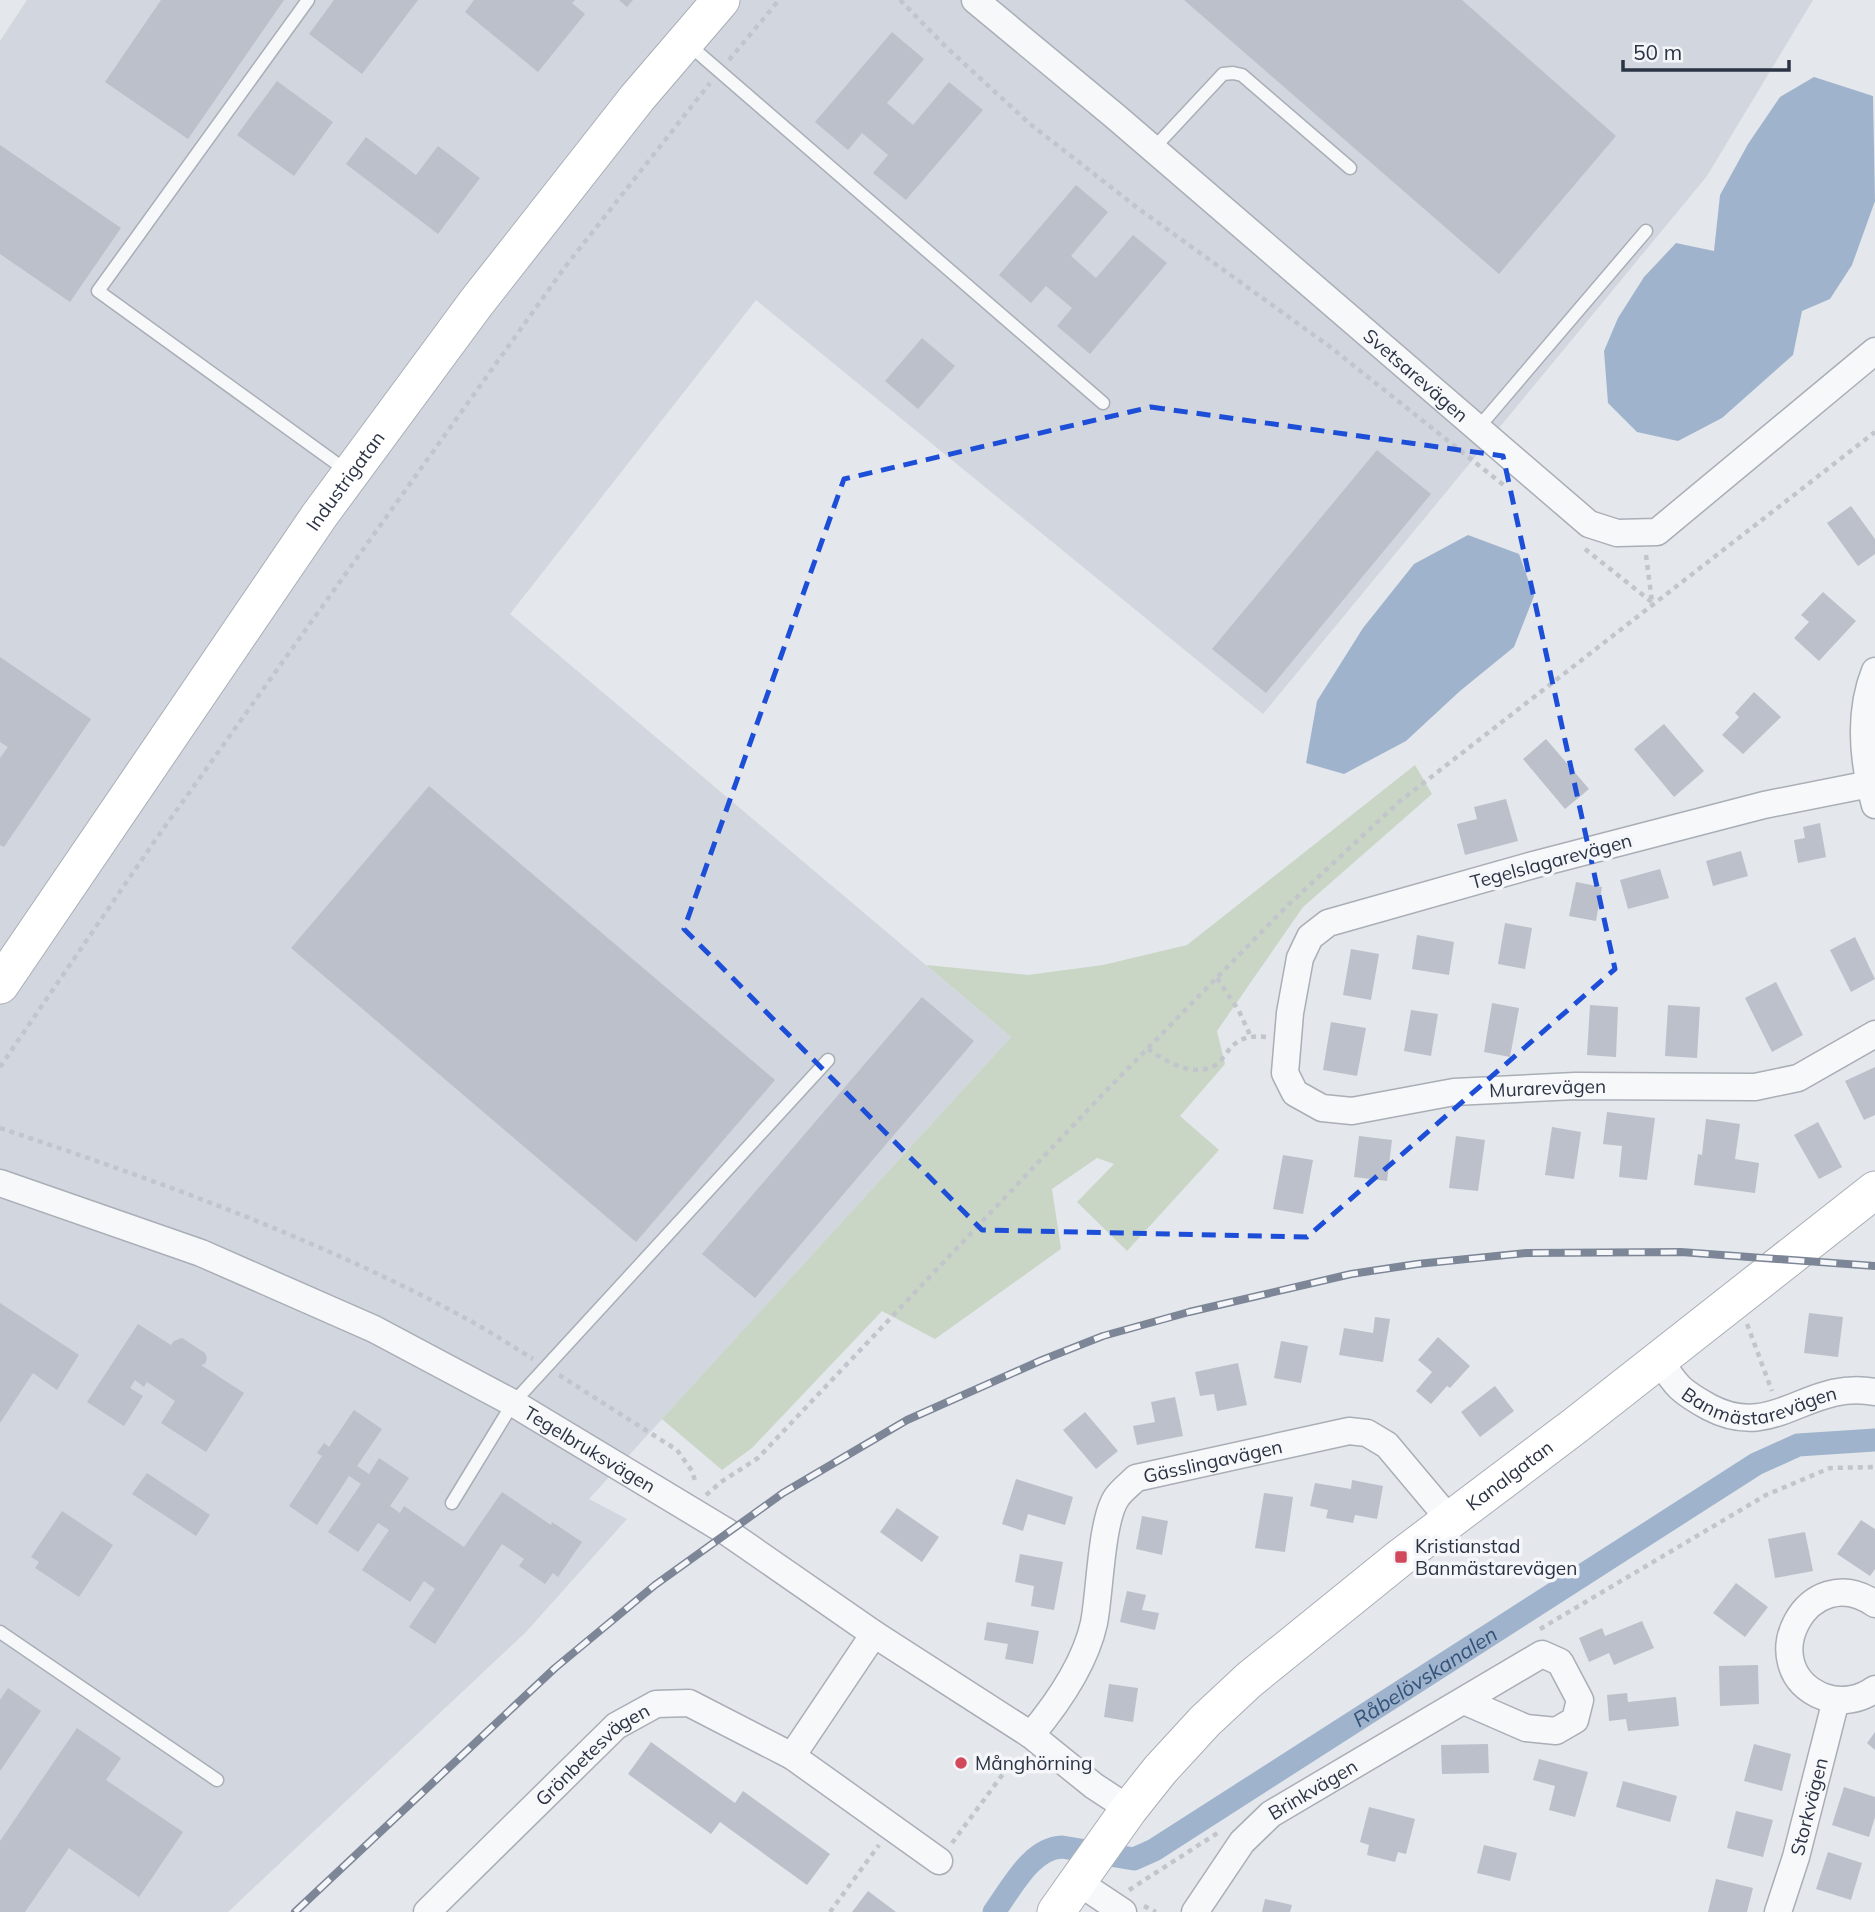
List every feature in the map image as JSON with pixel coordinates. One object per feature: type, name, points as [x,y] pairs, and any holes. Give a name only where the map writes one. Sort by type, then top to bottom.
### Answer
[{"type":"street","name":"Industrigatan","points":[[8,966],[319,516],[476,303],[637,98],[721,0]]},
{"type":"street","name":"Svetsarevägen","points":[[975,0],[1153,149],[1588,524],[1617,533],[1657,532],[1875,351]]},
{"type":"street","points":[[1873,791],[1864,745],[1870,684],[1875,671]]},
{"type":"street","name":"Tegelslagarevägen","points":[[1289,1026],[1300,958],[1310,937],[1328,923],[1533,865],[1751,809],[1873,791]]},
{"type":"street","name":"Murarevägen","points":[[1289,1026],[1285,1073],[1295,1093],[1322,1108],[1352,1111],[1454,1092],[1575,1086],[1755,1087],[1798,1078],[1875,1034]]},
{"type":"street","name":"Tegelbruksvägen","points":[[0,1183],[201,1253],[374,1329],[513,1403],[727,1532],[1026,1742],[1094,1786],[1121,1820]]},
{"type":"street","name":"Kanalgatan","points":[[1056,1912],[1160,1770],[1205,1721],[1249,1680],[1450,1520],[1660,1360],[1875,1190]]},
{"type":"street","name":"Banmästarevägen","points":[[1660,1360],[1676,1386],[1686,1394],[1719,1412],[1735,1417],[1769,1417],[1808,1399],[1832,1392],[1875,1392]]},
{"type":"street","name":"Gässlingavägen","points":[[1026,1742],[1042,1723],[1083,1657],[1094,1625],[1108,1522],[1116,1498],[1136,1478],[1349,1431],[1367,1433],[1387,1445],[1450,1520]]},
{"type":"street","points":[[1875,1604],[1856,1595],[1830,1595],[1807,1607],[1792,1628],[1790,1654],[1799,1678],[1819,1695],[1836,1700],[1854,1699],[1875,1689]]},
{"type":"street","points":[[792,1756],[874,1634]]},
{"type":"street","name":"Storkvägen","points":[[1778,1912],[1796,1857],[1836,1700]]},
{"type":"street","name":"Brinkvägen","points":[[1195,1912],[1242,1842],[1271,1814],[1464,1701]]},
{"type":"street","name":"Grönbetesvägen","points":[[427,1912],[616,1726],[656,1704],[689,1703],[792,1756],[939,1861]]},
{"type":"street","points":[[1085,1873],[1123,1912]]},
{"type":"lane","points":[[308,0],[97,291],[351,473]]},
{"type":"lane","points":[[685,42],[1103,403]]},
{"type":"lane","points":[[1153,149],[1223,74],[1233,73],[1242,75],[1350,168]]},
{"type":"lane","points":[[1478,428],[1646,231]]},
{"type":"lane","points":[[452,1503],[513,1403],[828,1060]]},
{"type":"lane","points":[[0,1632],[217,1780]]},
{"type":"path","points":[[0,1067],[156,839],[565,267],[720,70],[779,0]]},
{"type":"path","points":[[900,0],[945,47],[1030,124],[1139,209],[1329,346],[1510,491]]},
{"type":"path","points":[[0,1129],[175,1189],[363,1267],[467,1319],[677,1450],[692,1471],[698,1493],[704,1497],[721,1482],[758,1458],[1147,1049],[1284,909],[1399,802],[1875,432]]},
{"type":"path","points":[[1644,532],[1653,603]]},
{"type":"path","points":[[1576,542],[1653,603]]},
{"type":"path","points":[[1217,978],[1239,1011],[1250,1035]]},
{"type":"path","points":[[1147,1049],[1169,1063],[1197,1071],[1218,1063],[1232,1045],[1250,1035],[1289,1026]]},
{"type":"path","points":[[1744,1316],[1774,1396]]},
{"type":"path","points":[[939,1861],[1026,1742]]},
{"type":"path","points":[[830,1912],[893,1826]]},
{"type":"highlighted area","points":[[1151,407],[1503,456],[1615,969],[1307,1237],[982,1230],[684,929],[844,479]]},
{"type":"shaded area","points":[[27,0],[1813,0],[1707,176],[1263,714],[756,300],[510,614],[1011,1037],[589,1499],[627,1519],[526,1632],[228,1912],[0,1912],[0,41]]},
{"type":"green space","points":[[1415,765],[1432,794],[1303,907],[1217,1031],[1225,1064],[1180,1116],[1219,1150],[1127,1251],[1077,1202],[1114,1164],[1097,1158],[1052,1189],[1061,1249],[935,1339],[882,1311],[752,1448],[722,1470],[662,1419],[1011,1037],[926,965],[1028,975],[1103,965],[1187,945]]},
{"type":"water","points":[[1814,77],[1873,96],[1875,201],[1852,265],[1830,299],[1802,311],[1793,355],[1722,418],[1678,441],[1637,432],[1608,403],[1604,351],[1618,318],[1644,277],[1676,243],[1714,251],[1720,195],[1748,144],[1780,97]]},
{"type":"water","points":[[1468,535],[1519,554],[1534,596],[1514,647],[1460,691],[1406,741],[1344,774],[1306,763],[1317,701],[1363,628],[1414,564]]},
{"type":"building","points":[[161,0],[284,0],[188,139],[105,82]]},
{"type":"building","points":[[334,0],[418,0],[362,74],[309,34]]},
{"type":"building","points":[[474,0],[575,0],[572,3],[585,14],[538,72],[465,12]]},
{"type":"building","points":[[619,0],[633,0],[627,7]]},
{"type":"building","points":[[1184,0],[1462,0],[1616,136],[1499,274]]},
{"type":"building","points":[[892,32],[924,59],[887,103],[913,125],[949,82],[983,110],[906,200],[873,173],[888,155],[862,133],[848,150],[815,122]]},
{"type":"building","points":[[277,81],[333,122],[294,176],[237,135]]},
{"type":"building","points":[[366,137],[416,175],[438,146],[480,178],[438,234],[346,164]]},
{"type":"building","points":[[0,145],[121,228],[70,302],[0,254]]},
{"type":"building","points":[[1076,185],[1108,212],[1071,256],[1096,278],[1133,235],[1167,263],[1090,354],[1057,326],[1072,308],[1046,286],[1031,303],[999,275]]},
{"type":"building","points":[[922,338],[955,366],[918,409],[885,381]]},
{"type":"building","points":[[1377,450],[1431,494],[1266,693],[1212,649]]},
{"type":"building","points":[[1851,506],[1875,539],[1875,554],[1858,566],[1827,523]]},
{"type":"building","points":[[1823,592],[1856,621],[1819,661],[1794,638],[1809,622],[1801,615]]},
{"type":"building","points":[[0,657],[91,719],[4,847],[0,845],[0,758],[8,747],[0,742]]},
{"type":"building","points":[[1754,692],[1781,717],[1743,754],[1722,735],[1739,717],[1735,713]]},
{"type":"building","points":[[1664,724],[1704,771],[1674,797],[1634,749]]},
{"type":"building","points":[[1546,739],[1589,789],[1565,809],[1523,759]]},
{"type":"building","points":[[429,786],[775,1080],[636,1242],[291,948]]},
{"type":"building","points":[[1506,799],[1518,841],[1465,855],[1457,824],[1477,819],[1474,807]]},
{"type":"building","points":[[1820,823],[1826,857],[1798,863],[1794,840],[1805,838],[1803,827]]},
{"type":"building","points":[[1741,851],[1748,876],[1713,886],[1706,861]]},
{"type":"building","points":[[1660,869],[1669,898],[1628,909],[1620,880]]},
{"type":"building","points":[[1576,882],[1602,887],[1596,921],[1569,916]]},
{"type":"building","points":[[1505,923],[1532,928],[1525,969],[1498,964]]},
{"type":"building","points":[[1417,935],[1454,942],[1449,975],[1412,969]]},
{"type":"building","points":[[1855,937],[1875,979],[1851,992],[1830,950]]},
{"type":"building","points":[[1351,949],[1379,954],[1371,1000],[1343,995]]},
{"type":"building","points":[[1776,982],[1803,1035],[1772,1052],[1745,998]]},
{"type":"building","points":[[922,997],[974,1041],[755,1298],[702,1254]]},
{"type":"building","points":[[1492,1003],[1519,1008],[1510,1057],[1484,1052]]},
{"type":"building","points":[[1590,1005],[1618,1007],[1616,1057],[1587,1055]]},
{"type":"building","points":[[1668,1005],[1700,1007],[1697,1058],[1665,1056]]},
{"type":"building","points":[[1411,1010],[1438,1014],[1431,1056],[1404,1051]]},
{"type":"building","points":[[1331,1022],[1366,1028],[1357,1076],[1323,1070]]},
{"type":"building","points":[[1875,1067],[1875,1115],[1864,1120],[1845,1081]]},
{"type":"building","points":[[1607,1112],[1655,1118],[1647,1180],[1619,1177],[1622,1146],[1603,1144]]},
{"type":"building","points":[[1706,1119],[1740,1124],[1735,1159],[1759,1163],[1755,1193],[1694,1185],[1698,1154],[1702,1155]]},
{"type":"building","points":[[1818,1122],[1842,1167],[1819,1179],[1794,1135]]},
{"type":"building","points":[[1552,1127],[1581,1132],[1574,1179],[1545,1175]]},
{"type":"building","points":[[1359,1136],[1392,1140],[1387,1181],[1354,1177]]},
{"type":"building","points":[[1456,1136],[1485,1140],[1478,1191],[1449,1188]]},
{"type":"building","points":[[1283,1155],[1313,1160],[1303,1214],[1273,1209]]},
{"type":"building","points":[[0,1303],[79,1355],[57,1390],[33,1373],[0,1423]]},
{"type":"building","points":[[1809,1313],[1843,1317],[1838,1357],[1804,1353]]},
{"type":"building","points":[[1375,1317],[1390,1319],[1383,1362],[1339,1355],[1344,1328],[1373,1333]]},
{"type":"building","points":[[138,1324],[171,1345],[182,1338],[205,1353],[205,1364],[201,1365],[244,1393],[206,1452],[161,1423],[175,1401],[147,1382],[144,1387],[135,1380],[130,1388],[143,1396],[124,1426],[87,1402]]},
{"type":"building","points":[[1438,1337],[1470,1366],[1431,1404],[1416,1391],[1432,1372],[1418,1360]]},
{"type":"building","points":[[1281,1341],[1308,1346],[1301,1383],[1274,1378]]},
{"type":"building","points":[[1238,1363],[1247,1405],[1217,1411],[1214,1394],[1200,1396],[1195,1372]]},
{"type":"building","points":[[1495,1386],[1514,1411],[1480,1437],[1461,1412]]},
{"type":"building","points":[[1175,1397],[1183,1436],[1137,1445],[1133,1426],[1155,1422],[1151,1402]]},
{"type":"building","points":[[354,1410],[382,1429],[357,1466],[369,1474],[379,1458],[409,1478],[390,1506],[400,1513],[404,1506],[464,1547],[502,1492],[582,1542],[558,1577],[553,1573],[545,1584],[519,1566],[524,1559],[502,1544],[435,1644],[409,1627],[435,1589],[424,1581],[410,1602],[362,1570],[389,1530],[378,1523],[358,1552],[328,1532],[361,1484],[349,1476],[317,1525],[289,1506],[322,1456],[317,1453],[324,1443],[329,1447]]},
{"type":"building","points":[[1085,1412],[1118,1451],[1096,1469],[1063,1430]]},
{"type":"building","points":[[147,1473],[210,1515],[196,1536],[132,1494]]},
{"type":"building","points":[[1016,1479],[1073,1497],[1065,1525],[1028,1514],[1023,1531],[1002,1524]]},
{"type":"building","points":[[1352,1480],[1383,1486],[1377,1519],[1355,1515],[1353,1523],[1326,1518],[1328,1510],[1310,1506],[1315,1483],[1351,1489]]},
{"type":"building","points":[[1264,1493],[1293,1497],[1285,1552],[1255,1548]]},
{"type":"building","points":[[897,1508],[939,1537],[922,1562],[880,1532]]},
{"type":"building","points":[[62,1511],[113,1545],[79,1597],[35,1568],[39,1562],[31,1557]]},
{"type":"building","points":[[1142,1516],[1168,1521],[1162,1555],[1136,1549]]},
{"type":"building","points":[[1861,1520],[1875,1529],[1875,1569],[1870,1576],[1837,1554]]},
{"type":"building","points":[[1805,1532],[1813,1571],[1775,1578],[1768,1539]]},
{"type":"building","points":[[1020,1554],[1063,1562],[1054,1610],[1031,1606],[1034,1586],[1015,1582]]},
{"type":"building","points":[[1736,1583],[1768,1607],[1745,1637],[1713,1613]]},
{"type":"building","points":[[1127,1591],[1146,1595],[1142,1610],[1159,1613],[1155,1630],[1120,1622]]},
{"type":"building","points":[[1642,1621],[1654,1648],[1614,1665],[1609,1653],[1589,1662],[1579,1638],[1602,1628],[1605,1636]]},
{"type":"building","points":[[987,1622],[1039,1631],[1033,1664],[1005,1659],[1008,1644],[984,1640]]},
{"type":"building","points":[[1758,1665],[1759,1704],[1720,1706],[1719,1666]]},
{"type":"building","points":[[1109,1684],[1138,1688],[1133,1722],[1104,1717]]},
{"type":"building","points":[[8,1688],[41,1711],[0,1771],[0,1700]]},
{"type":"building","points":[[1627,1693],[1628,1702],[1676,1697],[1679,1726],[1628,1731],[1626,1719],[1609,1721],[1607,1695]]},
{"type":"building","points":[[77,1728],[121,1758],[106,1780],[183,1832],[139,1897],[69,1848],[25,1912],[0,1912],[0,1841]]},
{"type":"building","points":[[1875,1732],[1875,1750],[1867,1743]]},
{"type":"building","points":[[651,1742],[735,1803],[743,1791],[830,1854],[807,1885],[720,1822],[711,1834],[628,1774]]},
{"type":"building","points":[[1488,1744],[1489,1773],[1442,1774],[1441,1745]]},
{"type":"building","points":[[1754,1744],[1791,1754],[1782,1791],[1744,1781]]},
{"type":"building","points":[[1539,1759],[1588,1772],[1575,1817],[1549,1810],[1555,1786],[1533,1780]]},
{"type":"building","points":[[1623,1781],[1677,1796],[1670,1822],[1616,1807]]},
{"type":"building","points":[[1844,1787],[1875,1797],[1875,1817],[1869,1837],[1832,1825]]},
{"type":"building","points":[[1369,1807],[1415,1819],[1406,1854],[1398,1852],[1395,1862],[1367,1855],[1369,1845],[1360,1842]]},
{"type":"building","points":[[1736,1811],[1773,1820],[1763,1857],[1727,1848]]},
{"type":"building","points":[[1484,1845],[1517,1853],[1510,1881],[1477,1873]]},
{"type":"building","points":[[1828,1852],[1862,1863],[1851,1900],[1816,1889]]},
{"type":"building","points":[[1716,1879],[1753,1888],[1747,1912],[1708,1912]]},
{"type":"building","points":[[868,1891],[896,1912],[852,1912]]},
{"type":"building","points":[[1265,1899],[1292,1905],[1290,1912],[1262,1912]]},
{"type":"waterway","name":"Råbelövskanalen","points":[[994,1912],[1031,1862],[1051,1849],[1062,1847],[1134,1859],[1154,1850],[1756,1464],[1798,1445],[1875,1440]]},
{"type":"railway","points":[[295,1912],[555,1668],[655,1585],[783,1493],[907,1420],[1042,1360],[1103,1336],[1189,1312],[1351,1274],[1417,1264],[1527,1253],[1681,1252],[1875,1266]]},
{"type":"place","name":"Kristianstad Banmästarevägen","points":[[1401,1557]]},
{"type":"place","name":"Månghörning","points":[[961,1763]]}]
